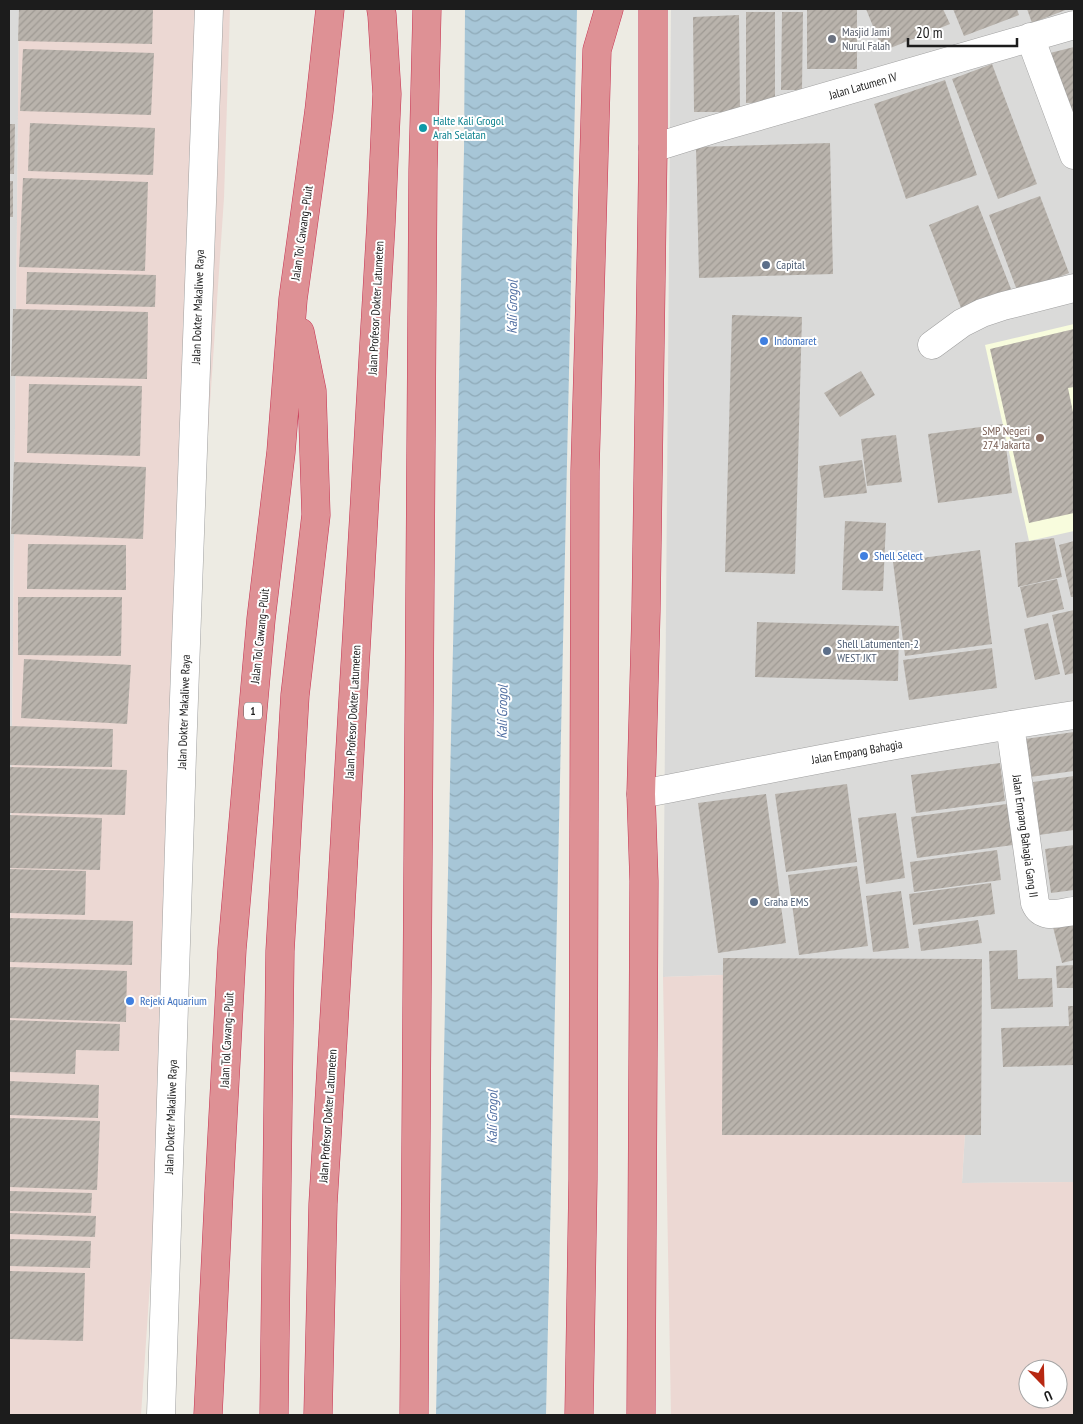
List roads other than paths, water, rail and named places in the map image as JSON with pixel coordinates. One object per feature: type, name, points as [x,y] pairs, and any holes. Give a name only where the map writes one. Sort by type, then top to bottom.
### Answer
[{"type":"highway","name":"Jalan Tol Cawang–Pluit","points":[[208,1415],[232,949],[261,619],[281,452],[294,299],[319,111],[330,9]]},
{"type":"highway","points":[[414,1415],[422,229],[427,9]]},
{"type":"highway","points":[[579,1415],[583,1169],[585,471],[597,50],[609,9]]},
{"type":"highway","points":[[641,1415],[644,891],[641,794],[646,610],[653,148],[653,9]]},
{"type":"highway","name":"Jalan Profesor Dokter Latumeten","points":[[318,1415],[323,1204],[386,103],[382,11]]},
{"type":"highway","points":[[274,1415],[280,951],[295,695],[316,515],[312,391],[294,299]]},
{"type":"street","name":"Jalan Dokter Makaliwe Raya","points":[[161,1415],[182,754],[209,9]]},
{"type":"street","name":"Jalan Latumen IV","points":[[653,148],[1074,25]]},
{"type":"street","points":[[1030,38],[1074,155]]},
{"type":"street","points":[[932,344],[962,323],[982,312],[1074,288]]},
{"type":"street","name":"Jalan Empang Bahagia","points":[[641,794],[781,766],[1074,715]]},
{"type":"street","name":"Jalan Empang Bahagia Gang II","points":[[1010,725],[1035,903],[1040,912],[1046,914],[1074,911]]},
{"type":"water","name":"Kali Grogol","points":[[465,9],[577,9],[546,1415],[436,1415],[464,150]]},
{"type":"place","name":"Masjid Jami Nurul Falah","points":[[832,39]]},
{"type":"place","name":"Halte Kali Grogol Arah Selatan","points":[[423,128]]},
{"type":"place","name":"Capital","points":[[766,265]]},
{"type":"place","name":"Indomaret","points":[[764,341]]},
{"type":"place","name":"SMP Negeri 274 Jakarta","points":[[1040,438]]},
{"type":"place","name":"Shell Select","points":[[864,556]]},
{"type":"place","name":"Shell Latumenten-2 WEST JKT","points":[[827,651]]},
{"type":"place","name":"Graha EMS","points":[[754,902]]},
{"type":"place","name":"Rejeki Aquarium","points":[[130,1001]]}]
